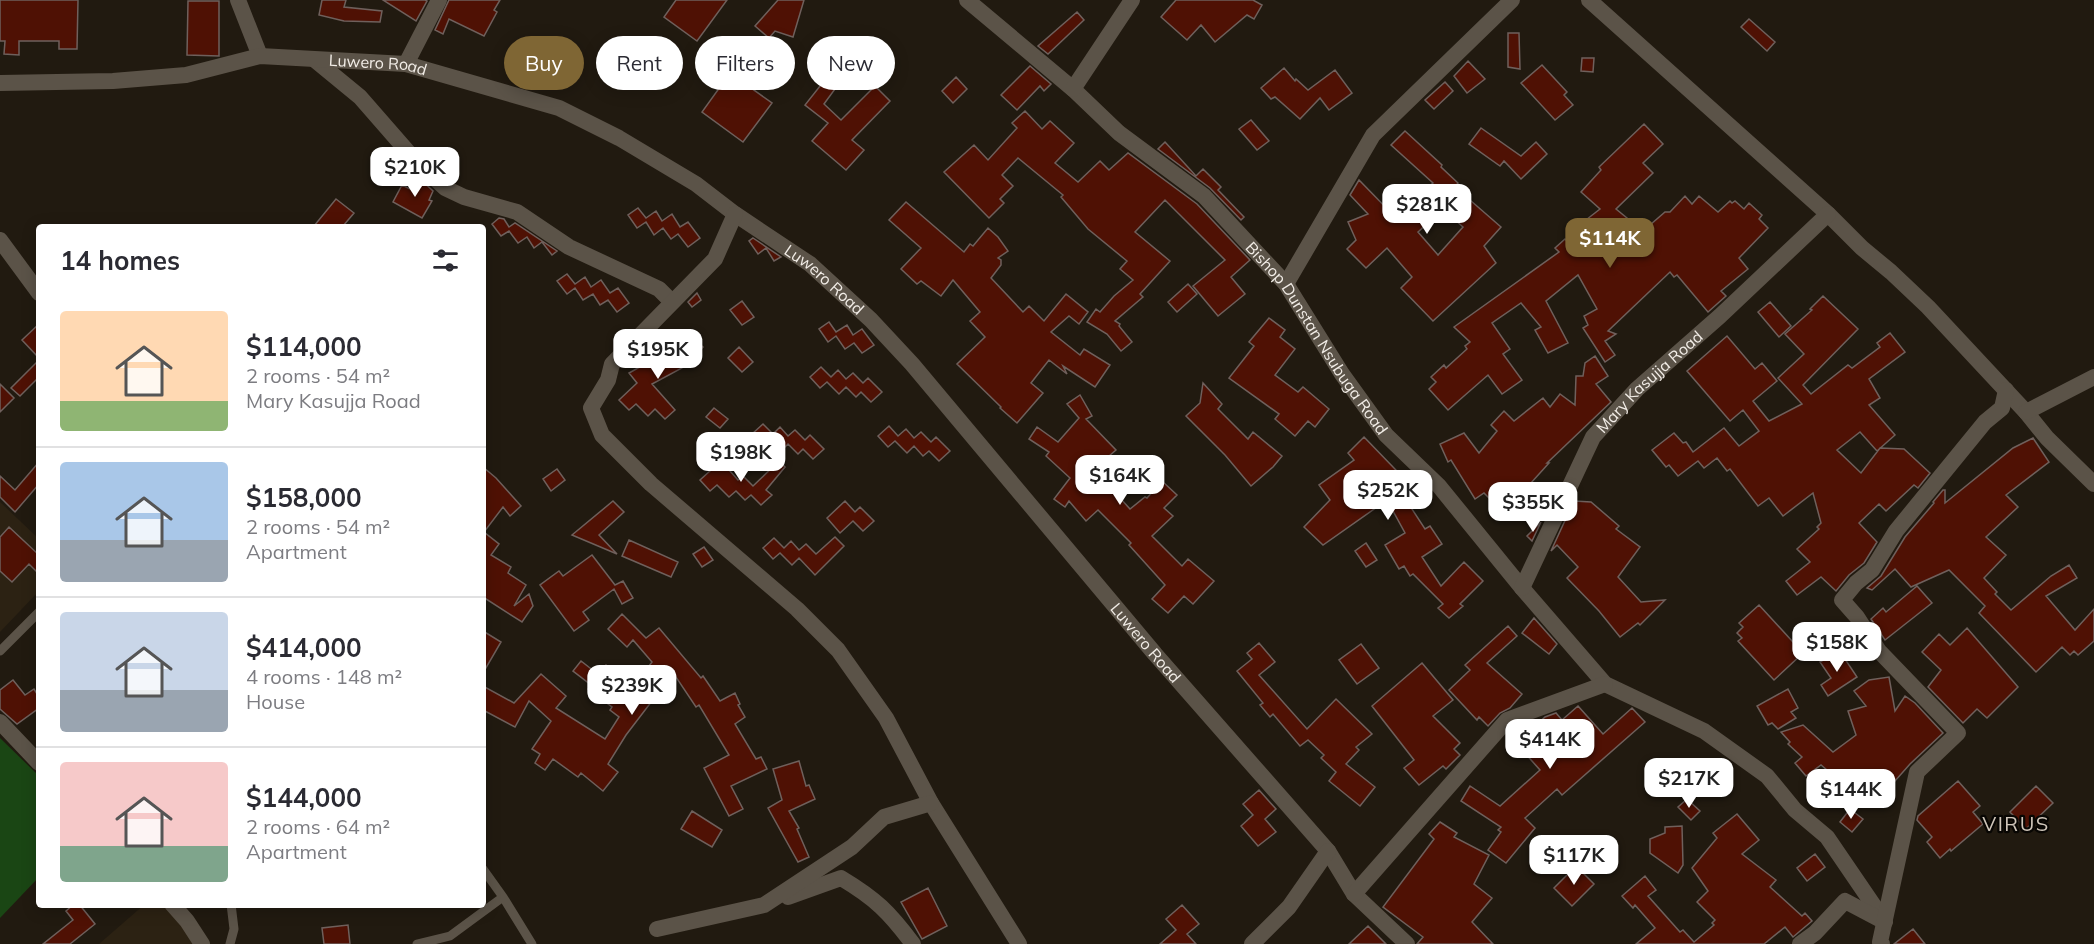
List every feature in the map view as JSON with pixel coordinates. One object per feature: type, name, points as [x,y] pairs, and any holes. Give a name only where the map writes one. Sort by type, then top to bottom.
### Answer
[{"type":"street","points":[[238,0],[260,56]]},
{"type":"street","points":[[406,64],[439,0]]},
{"type":"street","name":"Bishop Dunstan Nsubuga Road","points":[[967,0],[1073,88],[1119,133],[1204,196],[1286,284],[1342,374],[1386,435],[1439,486],[1522,588],[1605,684],[1704,731],[1767,776],[1795,810],[1827,837],[1885,922]]},
{"type":"street","points":[[1073,88],[1132,0]]},
{"type":"street","points":[[1286,284],[1373,135],[1512,0]]},
{"type":"street","points":[[1589,0],[1828,214],[1928,307],[2026,412],[2047,438],[2094,484]]},
{"type":"street","name":"Luwero Road","points":[[0,83],[113,81],[186,75],[260,56],[406,64],[559,108],[619,138],[696,184],[735,214],[810,264],[878,327],[912,364],[1155,654],[1328,850],[1354,894],[1407,944]]},
{"type":"street","points":[[315,60],[360,97],[415,160],[445,188],[464,197],[517,212],[569,247],[659,289],[672,302]]},
{"type":"street","points":[[735,214],[715,259],[612,364],[608,380],[591,408],[602,435],[651,484],[797,609],[838,650],[886,718],[931,803],[1019,944]]},
{"type":"street","name":"Mary Kasujja Road","points":[[1522,588],[1593,437],[1637,389],[1720,316],[1828,214]]},
{"type":"street","points":[[0,240],[36,289]]},
{"type":"street","points":[[2026,412],[2094,377]]},
{"type":"street","points":[[1882,944],[1880,942],[1917,772],[1958,733],[1879,651],[1857,617],[1842,600],[1848,591],[1872,570],[1896,531],[1985,422],[2002,408],[2006,390]]},
{"type":"street","points":[[1354,894],[1507,720],[1605,684]]},
{"type":"street","points":[[0,722],[36,760]]},
{"type":"street","points":[[765,905],[852,847],[884,817],[931,803]]},
{"type":"street","points":[[1252,944],[1289,907],[1328,850]]},
{"type":"street","points":[[657,929],[765,905],[841,879],[868,894],[890,914],[913,944]]},
{"type":"street","points":[[1800,944],[1815,933],[1845,901],[1885,922]]},
{"type":"street","points":[[176,908],[202,944]]},
{"type":"lane","points":[[0,651],[36,615]]},
{"type":"lane","points":[[486,873],[532,944]]},
{"type":"lane","points":[[417,944],[450,936],[503,897]]},
{"type":"lane","points":[[230,944],[234,928],[232,908]]},
{"type":"shaded area","points":[[0,502],[36,536],[36,594],[0,632]]},
{"type":"shaded area","points":[[140,908],[173,908],[206,944],[99,944]]},
{"type":"green space","points":[[0,738],[36,773],[36,880],[0,918]]},
{"type":"building","points":[[0,0],[78,0],[77,49],[59,49],[59,41],[19,41],[19,55],[4,54],[5,41],[0,41]]},
{"type":"building","points":[[322,0],[346,0],[344,7],[382,11],[380,22],[344,21],[319,15]]},
{"type":"building","points":[[383,0],[425,0],[427,1],[416,21]]},
{"type":"building","points":[[449,0],[500,0],[494,10],[497,12],[484,36],[449,19],[443,34],[435,30]]},
{"type":"building","points":[[676,0],[727,0],[701,36],[695,36],[695,40],[664,17]]},
{"type":"building","points":[[778,0],[804,0],[793,36],[775,31],[771,36],[767,36],[755,26]]},
{"type":"building","points":[[1176,0],[1253,0],[1262,5],[1254,19],[1247,15],[1215,42],[1201,25],[1187,40],[1161,17]]},
{"type":"building","points":[[188,1],[219,1],[219,56],[187,55]]},
{"type":"building","points":[[1077,12],[1084,20],[1048,54],[1038,46]]},
{"type":"building","points":[[1749,19],[1775,42],[1767,51],[1741,27]]},
{"type":"building","points":[[1508,33],[1519,33],[1520,69],[1508,67]]},
{"type":"building","points":[[1582,58],[1594,58],[1593,72],[1581,71]]},
{"type":"building","points":[[1468,61],[1485,79],[1467,93],[1454,76]]},
{"type":"building","points":[[1542,65],[1567,92],[1564,95],[1573,105],[1555,120],[1521,83]]},
{"type":"building","points":[[1030,66],[1051,84],[1044,91],[1040,86],[1017,110],[1001,95]]},
{"type":"building","points":[[1284,68],[1295,81],[1296,79],[1308,90],[1335,70],[1352,93],[1329,110],[1320,98],[1300,119],[1275,97],[1271,99],[1261,88]]},
{"type":"building","points":[[956,77],[967,89],[953,103],[942,91]]},
{"type":"building","points":[[1445,82],[1453,91],[1434,109],[1425,100]]},
{"type":"building","points":[[718,90],[754,90],[772,103],[743,142],[702,112]]},
{"type":"building","points":[[817,90],[834,90],[824,104],[841,120],[871,90],[879,90],[890,101],[852,140],[864,150],[846,170],[812,141],[828,123],[805,105]]},
{"type":"building","points":[[1025,111],[1042,129],[1050,121],[1074,143],[1055,163],[1078,182],[1100,161],[1109,170],[1128,153],[1197,204],[1250,260],[1231,277],[1245,294],[1218,316],[1193,286],[1225,260],[1165,200],[1135,232],[1170,261],[1140,294],[1143,297],[1115,321],[1120,324],[1119,326],[1132,342],[1121,351],[1107,334],[1087,322],[1096,309],[1100,312],[1133,280],[1120,269],[1127,261],[1088,229],[1061,197],[1063,195],[1018,158],[1002,175],[1013,186],[1000,199],[1004,203],[989,218],[944,172],[974,145],[988,160],[1017,128],[1012,123]]},
{"type":"building","points":[[1251,120],[1269,141],[1257,150],[1239,129]]},
{"type":"building","points":[[1644,124],[1663,144],[1643,163],[1653,173],[1616,209],[1643,231],[1665,212],[1670,212],[1685,196],[1692,204],[1699,196],[1718,212],[1730,201],[1732,203],[1735,201],[1744,209],[1749,203],[1762,215],[1759,219],[1768,228],[1739,258],[1748,269],[1721,291],[1726,296],[1708,312],[1677,275],[1674,277],[1670,272],[1608,331],[1616,334],[1605,341],[1615,355],[1605,362],[1583,328],[1588,325],[1584,316],[1597,309],[1578,275],[1546,301],[1568,343],[1548,353],[1535,330],[1541,327],[1521,303],[1492,323],[1510,349],[1503,354],[1522,380],[1502,394],[1488,375],[1448,410],[1429,389],[1436,382],[1431,377],[1444,365],[1446,368],[1467,349],[1465,346],[1470,342],[1454,327],[1559,252],[1555,248],[1565,239],[1571,245],[1588,230],[1582,223],[1600,209],[1581,192],[1601,170],[1599,167]]},
{"type":"building","points":[[1481,128],[1521,156],[1536,142],[1547,154],[1521,179],[1504,161],[1500,166],[1469,144]]},
{"type":"building","points":[[1405,131],[1442,165],[1441,167],[1458,183],[1455,187],[1501,227],[1484,246],[1496,263],[1433,321],[1401,288],[1412,277],[1387,248],[1366,268],[1347,249],[1356,240],[1348,222],[1368,214],[1350,195],[1359,180],[1398,220],[1418,201],[1416,198],[1433,183],[1391,145]],"holes":[[[1443,209],[1463,227],[1438,255],[1418,232]]]},
{"type":"building","points":[[1165,142],[1196,176],[1203,169],[1221,187],[1218,190],[1244,217],[1241,220],[1210,188],[1158,149]]},
{"type":"building","points":[[418,177],[433,191],[429,200],[432,201],[422,218],[393,202],[402,185],[412,190]]},
{"type":"building","points":[[336,199],[354,213],[345,224],[316,224]]},
{"type":"building","points":[[906,202],[964,252],[970,244],[973,246],[988,228],[998,237],[1008,251],[998,258],[1001,260],[1001,265],[991,278],[1023,312],[1029,306],[1044,321],[1066,294],[1088,312],[1079,324],[1069,316],[1051,332],[1080,355],[1084,349],[1110,365],[1095,387],[1063,366],[1067,374],[1049,360],[1031,383],[1043,393],[1017,423],[1000,408],[957,364],[985,337],[970,321],[980,312],[953,280],[941,296],[921,281],[917,284],[901,269],[921,248],[889,220]]},
{"type":"building","points":[[638,208],[646,218],[656,211],[662,221],[672,214],[680,227],[688,222],[700,238],[688,247],[678,234],[671,239],[663,228],[654,235],[646,222],[637,228],[628,215]]},
{"type":"building","points":[[499,218],[504,219],[509,227],[515,223],[557,251],[552,255],[542,242],[534,248],[527,237],[518,243],[509,231],[501,236],[492,224]]},
{"type":"building","points":[[753,238],[781,257],[774,261],[766,248],[758,254],[749,241]]},
{"type":"building","points":[[567,274],[575,284],[585,277],[591,287],[601,280],[610,293],[618,288],[629,303],[617,312],[608,300],[600,305],[593,294],[583,300],[575,288],[567,294],[557,281]]},
{"type":"building","points":[[1188,284],[1197,294],[1177,312],[1168,302]]},
{"type":"building","points":[[697,293],[701,300],[692,307],[688,302]]},
{"type":"building","points":[[1823,296],[1858,329],[1803,385],[1811,394],[1848,365],[1852,368],[1880,347],[1877,343],[1890,333],[1905,352],[1869,379],[1880,398],[1869,405],[1895,435],[1880,448],[1904,449],[1930,473],[1918,488],[1914,485],[1886,511],[1879,504],[1859,523],[1877,542],[1864,563],[1849,575],[1836,591],[1821,577],[1797,595],[1786,581],[1810,562],[1797,549],[1819,529],[1817,527],[1821,523],[1813,493],[1783,516],[1769,498],[1758,506],[1730,469],[1727,471],[1717,458],[1704,468],[1698,461],[1678,476],[1669,465],[1666,467],[1652,450],[1674,433],[1683,443],[1686,442],[1693,452],[1724,428],[1739,446],[1759,431],[1743,410],[1730,421],[1687,371],[1727,336],[1755,369],[1762,363],[1777,381],[1753,401],[1769,421],[1802,404],[1778,378],[1804,354],[1785,334],[1812,310],[1810,309]],"holes":[[[1860,432],[1877,451],[1879,449],[1861,473],[1837,450]]]},
{"type":"building","points":[[742,301],[754,317],[742,325],[730,310]]},
{"type":"building","points":[[1770,302],[1791,326],[1779,337],[1758,312]]},
{"type":"building","points":[[1269,318],[1285,330],[1280,337],[1295,349],[1275,375],[1298,392],[1303,387],[1329,409],[1315,427],[1308,421],[1295,436],[1275,419],[1279,414],[1229,378],[1254,346],[1249,342]]},
{"type":"building","points":[[829,322],[836,332],[847,325],[853,335],[862,329],[874,345],[862,353],[854,343],[845,349],[836,336],[828,342],[819,329]]},
{"type":"building","points":[[36,327],[36,355],[22,340]]},
{"type":"building","points":[[692,337],[703,347],[682,368],[652,384],[675,410],[665,419],[655,409],[648,416],[636,404],[629,410],[619,400],[637,383],[629,373],[672,349],[674,353]]},
{"type":"building","points":[[739,347],[753,362],[742,372],[728,358]]},
{"type":"building","points":[[1595,356],[1608,376],[1596,384],[1611,402],[1547,463],[1549,463],[1530,484],[1530,499],[1489,498],[1484,493],[1475,499],[1451,460],[1448,462],[1440,444],[1464,433],[1479,453],[1497,431],[1491,425],[1504,411],[1514,421],[1543,398],[1550,407],[1560,394],[1575,405],[1576,376],[1583,376],[1585,363]]},
{"type":"building","points":[[36,363],[36,380],[20,396],[11,388]]},
{"type":"building","points":[[821,367],[831,377],[838,370],[846,379],[853,373],[863,383],[868,378],[882,392],[871,402],[861,392],[856,397],[846,387],[839,394],[827,382],[820,388],[810,377]]},
{"type":"building","points":[[1203,383],[1222,404],[1218,409],[1248,439],[1253,432],[1282,456],[1251,486],[1225,455],[1186,416],[1200,403]]},
{"type":"building","points":[[0,384],[14,398],[0,412]]},
{"type":"building","points":[[1080,395],[1092,416],[1086,419],[1116,450],[1094,469],[1130,509],[1145,497],[1147,498],[1162,481],[1177,495],[1164,508],[1173,516],[1152,536],[1182,566],[1188,559],[1214,581],[1193,604],[1184,596],[1168,613],[1152,599],[1165,585],[1129,545],[1131,543],[1098,510],[1086,521],[1069,501],[1065,507],[1054,499],[1070,478],[1046,456],[1049,452],[1029,439],[1037,427],[1058,442],[1079,418],[1067,404]]},
{"type":"building","points":[[714,408],[728,419],[720,428],[706,417]]},
{"type":"building","points":[[763,424],[773,434],[780,427],[788,436],[795,430],[805,440],[810,435],[824,449],[813,459],[803,449],[798,454],[788,444],[781,451],[769,439],[762,445],[752,434]]},
{"type":"building","points":[[889,426],[898,436],[906,429],[914,438],[921,432],[931,442],[936,437],[950,451],[939,461],[929,451],[923,456],[914,446],[907,453],[895,441],[888,447],[878,436]]},
{"type":"building","points":[[1364,437],[1423,498],[1410,506],[1425,529],[1430,526],[1442,544],[1422,557],[1441,586],[1464,562],[1483,581],[1460,604],[1463,606],[1449,618],[1438,608],[1443,604],[1413,574],[1410,576],[1404,566],[1399,569],[1385,545],[1405,533],[1387,500],[1323,545],[1304,527],[1330,500],[1319,485],[1354,460],[1348,453]]},
{"type":"building","points":[[2033,438],[2049,462],[2006,495],[2018,507],[1986,537],[2006,555],[1984,578],[1997,592],[1995,594],[2011,610],[2051,576],[2069,565],[2077,578],[2046,596],[2075,630],[2094,609],[2094,641],[2078,655],[2074,651],[2070,655],[2062,647],[2036,672],[1979,613],[1985,606],[1949,570],[1911,587],[1895,569],[1872,590],[1867,588],[1881,576],[1905,537],[1943,490],[1945,490],[1945,503],[2013,448]]},
{"type":"building","points":[[721,461],[738,480],[743,476],[753,486],[779,461],[785,467],[766,490],[772,495],[761,505],[751,495],[745,500],[736,491],[729,497],[717,485],[710,491],[700,480]]},
{"type":"building","points":[[36,466],[36,488],[15,512],[0,497],[0,476],[15,490]]},
{"type":"building","points":[[557,469],[565,480],[551,491],[543,479]]},
{"type":"building","points":[[486,470],[521,506],[510,516],[503,507],[486,529]]},
{"type":"building","points":[[613,501],[624,512],[599,535],[617,554],[572,535]]},
{"type":"building","points":[[845,501],[855,512],[860,507],[874,521],[863,531],[853,521],[840,533],[827,518]]},
{"type":"building","points":[[1574,501],[1591,502],[1619,526],[1616,529],[1640,547],[1618,577],[1641,602],[1665,600],[1640,625],[1638,623],[1620,637],[1567,578],[1578,567],[1557,545],[1551,551]]},
{"type":"building","points":[[1541,522],[1532,541],[1527,536]]},
{"type":"building","points":[[9,527],[36,552],[36,571],[29,564],[12,582],[0,571],[0,537]]},
{"type":"building","points":[[486,534],[499,544],[491,555],[511,567],[508,573],[526,585],[514,606],[529,594],[533,606],[522,622],[486,599]]},
{"type":"building","points":[[835,537],[844,546],[815,575],[799,558],[792,565],[780,553],[773,559],[763,548],[774,538],[784,548],[791,541],[799,550],[806,544],[816,554]]},
{"type":"building","points":[[629,540],[678,562],[671,577],[622,556]]},
{"type":"building","points":[[1366,543],[1377,560],[1366,567],[1355,551]]},
{"type":"building","points":[[704,547],[713,560],[702,567],[693,554]]},
{"type":"building","points":[[592,555],[615,585],[623,581],[633,598],[622,604],[614,589],[583,612],[589,620],[574,631],[540,585],[559,571],[563,576]]},
{"type":"building","points":[[1917,586],[1932,603],[1885,640],[1871,619],[1883,608],[1886,612]]},
{"type":"building","points":[[1759,605],[1803,653],[1774,680],[1738,641],[1742,638],[1737,633],[1743,627],[1739,623]]},
{"type":"building","points":[[622,614],[646,638],[659,628],[701,678],[703,676],[720,701],[735,693],[740,704],[738,705],[745,717],[735,724],[756,759],[761,757],[767,769],[731,786],[743,809],[729,816],[704,768],[729,755],[699,705],[696,707],[676,677],[659,700],[655,697],[626,735],[608,764],[618,772],[603,791],[581,773],[578,777],[553,759],[545,770],[535,763],[540,754],[532,749],[551,721],[529,701],[515,727],[486,712],[486,688],[514,703],[541,674],[566,696],[556,708],[605,739],[619,717],[610,710],[612,707],[588,689],[591,685],[573,671],[581,661],[599,675],[606,665],[634,686],[652,662],[633,640],[627,647],[608,629]]},
{"type":"building","points":[[1534,618],[1557,644],[1549,654],[1522,633]]},
{"type":"building","points":[[1508,626],[1517,636],[1487,663],[1522,694],[1510,708],[1500,713],[1488,726],[1479,717],[1477,720],[1449,690],[1470,670],[1465,665]]},
{"type":"building","points":[[1967,628],[2018,687],[1987,718],[1977,709],[1963,723],[1928,687],[1941,670],[1922,652],[1939,634],[1950,645]]},
{"type":"building","points":[[486,633],[501,642],[486,668]]},
{"type":"building","points":[[1259,643],[1275,662],[1259,675],[1307,729],[1336,699],[1372,734],[1356,747],[1359,750],[1346,764],[1375,787],[1360,806],[1329,781],[1336,772],[1321,758],[1324,755],[1308,740],[1300,746],[1273,714],[1270,717],[1260,705],[1263,703],[1237,671],[1252,659],[1247,653]]},
{"type":"building","points":[[1361,644],[1379,668],[1357,684],[1339,660]]},
{"type":"building","points":[[1839,650],[1857,677],[1828,696],[1821,685],[1831,678],[1820,662]]},
{"type":"building","points":[[1422,663],[1453,700],[1433,716],[1460,743],[1454,749],[1460,755],[1446,769],[1443,766],[1419,785],[1404,768],[1414,760],[1372,706]]},
{"type":"building","points":[[1889,677],[1895,711],[1905,696],[1915,703],[1943,733],[1910,764],[1880,798],[1877,795],[1870,801],[1838,796],[1840,781],[1821,765],[1806,776],[1795,763],[1802,757],[1788,744],[1790,742],[1781,732],[1803,725],[1833,752],[1856,735],[1848,711],[1866,706],[1854,691],[1869,680]]},
{"type":"building","points":[[13,680],[25,695],[34,689],[36,710],[17,724],[0,709],[0,690]]},
{"type":"building","points":[[1788,689],[1798,708],[1791,712],[1796,718],[1778,729],[1772,723],[1768,725],[1757,706]]},
{"type":"building","points":[[1578,706],[1603,734],[1632,708],[1645,722],[1562,795],[1557,789],[1525,818],[1535,828],[1506,863],[1488,850],[1501,832],[1498,830],[1501,827],[1461,801],[1470,786],[1500,806],[1540,770],[1508,734],[1513,729],[1526,724],[1531,730],[1545,717],[1556,713],[1562,720]]},
{"type":"building","points":[[799,761],[806,786],[809,785],[815,799],[789,811],[799,828],[797,829],[809,857],[798,862],[768,808],[782,800],[773,769]]},
{"type":"building","points":[[1958,781],[1980,806],[1973,812],[1983,824],[1940,858],[1927,842],[1932,837],[1917,820],[1918,816]]},
{"type":"building","points":[[2036,786],[2053,803],[2026,829],[2010,812]]},
{"type":"building","points":[[1259,790],[1276,809],[1265,819],[1276,832],[1258,846],[1241,826],[1253,815],[1243,804]]},
{"type":"building","points":[[1687,799],[1700,811],[1691,820],[1678,807]]},
{"type":"building","points":[[1850,809],[1863,819],[1852,832],[1840,822]]},
{"type":"building","points":[[692,811],[722,830],[712,847],[681,829]]},
{"type":"building","points":[[1737,814],[1759,840],[1742,854],[1776,880],[1770,887],[1802,916],[1805,913],[1812,921],[1793,937],[1785,927],[1764,944],[1636,944],[1655,928],[1635,905],[1633,908],[1622,896],[1645,876],[1656,890],[1648,896],[1680,932],[1683,930],[1694,942],[1714,925],[1712,923],[1715,920],[1697,902],[1708,891],[1692,868],[1717,838],[1713,833]]},
{"type":"building","points":[[1440,822],[1457,833],[1454,837],[1489,855],[1474,884],[1492,898],[1472,922],[1493,944],[1417,944],[1423,937],[1383,907],[1434,839],[1429,834]]},
{"type":"building","points":[[1682,826],[1683,865],[1678,873],[1650,853],[1650,839],[1665,833],[1665,827]]},
{"type":"building","points":[[1815,854],[1825,867],[1807,881],[1797,868]]},
{"type":"building","points":[[1576,866],[1594,884],[1572,906],[1554,888]]},
{"type":"building","points":[[928,888],[947,926],[922,939],[901,902]]},
{"type":"building","points":[[1182,905],[1199,924],[1187,934],[1196,944],[1160,944],[1176,930],[1166,919]]},
{"type":"building","points":[[69,908],[82,908],[95,924],[70,944],[43,944],[73,920],[66,911]]},
{"type":"building","points":[[348,925],[350,944],[324,944],[322,928]]},
{"type":"building","points":[[1368,926],[1386,944],[1349,944]]},
{"type":"building","points":[[1913,929],[1925,944],[1894,944]]},
{"type":"district","name":"VIRUS","points":[[2016,824]]}]
